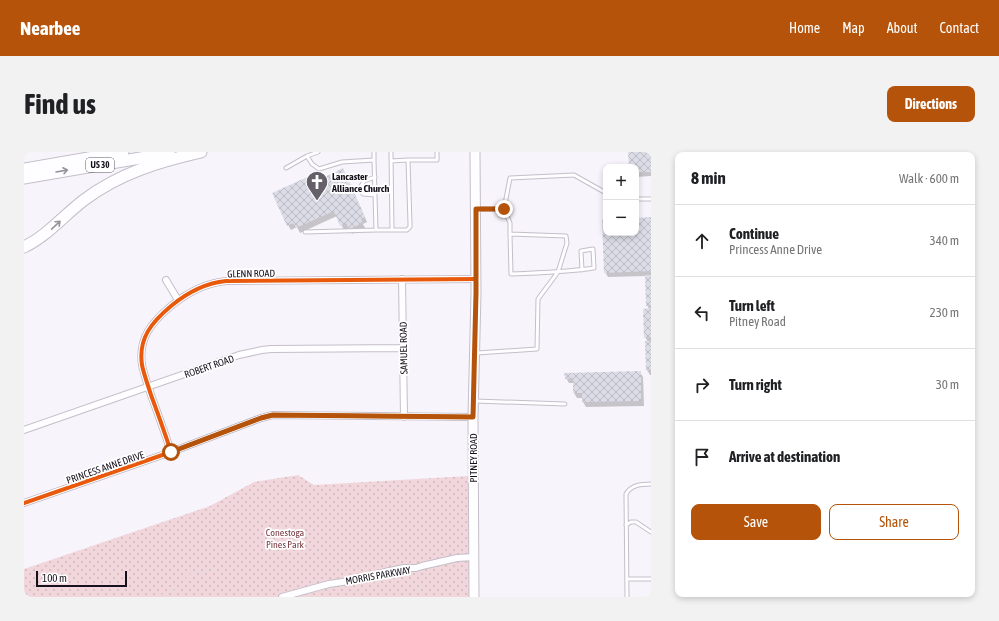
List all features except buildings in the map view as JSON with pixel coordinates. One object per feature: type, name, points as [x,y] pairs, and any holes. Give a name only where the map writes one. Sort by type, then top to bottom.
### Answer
[{"type":"highway","name":"US 30","points":[[27,168],[123,152]]},
{"type":"highway","name":"US 30","points":[[24,178],[176,152]]},
{"type":"highway","points":[[24,247],[47,232],[84,200],[114,181],[148,166],[201,152]]},
{"type":"main road","name":"PITNEY ROAD","points":[[474,597],[473,417],[476,279],[475,152]]},
{"type":"street","name":"SAMUEL ROAD","points":[[402,279],[404,417]]},
{"type":"street","name":"GLENN ROAD","points":[[171,452],[142,367],[143,342],[154,321],[178,300],[198,288],[214,282],[476,279]]},
{"type":"street","points":[[166,280],[178,300]]},
{"type":"street","name":"ROBERT ROAD","points":[[24,430],[239,355],[262,350],[403,348]]},
{"type":"street","name":"PRINCESS ANNE DRIVE","points":[[24,503],[273,415],[473,417]]},
{"type":"street","name":"MORRIS PARKWAY","points":[[282,597],[329,584],[362,579],[404,568],[416,568],[457,558],[474,557]]},
{"type":"lane","points":[[286,168],[307,156],[318,152]]},
{"type":"lane","points":[[374,152],[376,230]]},
{"type":"lane","points":[[391,152],[392,230]]},
{"type":"lane","points":[[391,161],[437,160],[437,152]]},
{"type":"lane","points":[[307,156],[312,164],[319,169],[342,162],[374,160]]},
{"type":"lane","points":[[304,232],[407,230],[410,227],[408,160]]},
{"type":"lane","points":[[582,270],[581,251],[593,249],[594,268],[582,270],[558,272],[511,274],[510,223],[504,209],[510,178],[574,175],[603,191]]},
{"type":"lane","points":[[375,177],[364,181],[360,188],[363,194],[375,195]]},
{"type":"lane","points":[[639,199],[651,199]]},
{"type":"lane","points":[[476,209],[504,209]]},
{"type":"lane","points":[[475,353],[537,349],[538,299],[558,272],[567,243],[566,236],[510,234]]},
{"type":"lane","points":[[474,401],[565,404]]},
{"type":"lane","points":[[627,597],[625,499],[628,490],[634,486],[651,484]]},
{"type":"lane","points":[[626,525],[631,522],[636,522],[651,532]]},
{"type":"lane","points":[[627,579],[651,579]]},
{"type":"path","points":[[155,597],[165,595],[176,589],[182,585],[190,574],[212,569],[224,562],[240,548]]},
{"type":"path","points":[[413,597],[417,594],[420,585],[419,578]]},
{"type":"green space","name":"Conestoga Pines Park","points":[[298,475],[314,485],[468,476],[473,597],[24,597],[24,569],[210,506],[254,482]]},
{"type":"cycle path","points":[[171,452],[151,395],[142,365],[141,355],[144,339],[152,325],[171,306],[190,292],[204,286],[226,281],[476,279]]},
{"type":"cycle path","points":[[24,503],[273,415],[473,417]]},
{"type":"place","name":"Lancaster Alliance Church","points":[[317,202]]},
{"type":"route","points":[[171,452],[261,418],[273,415],[473,417],[476,293],[476,209],[504,209]]}]
